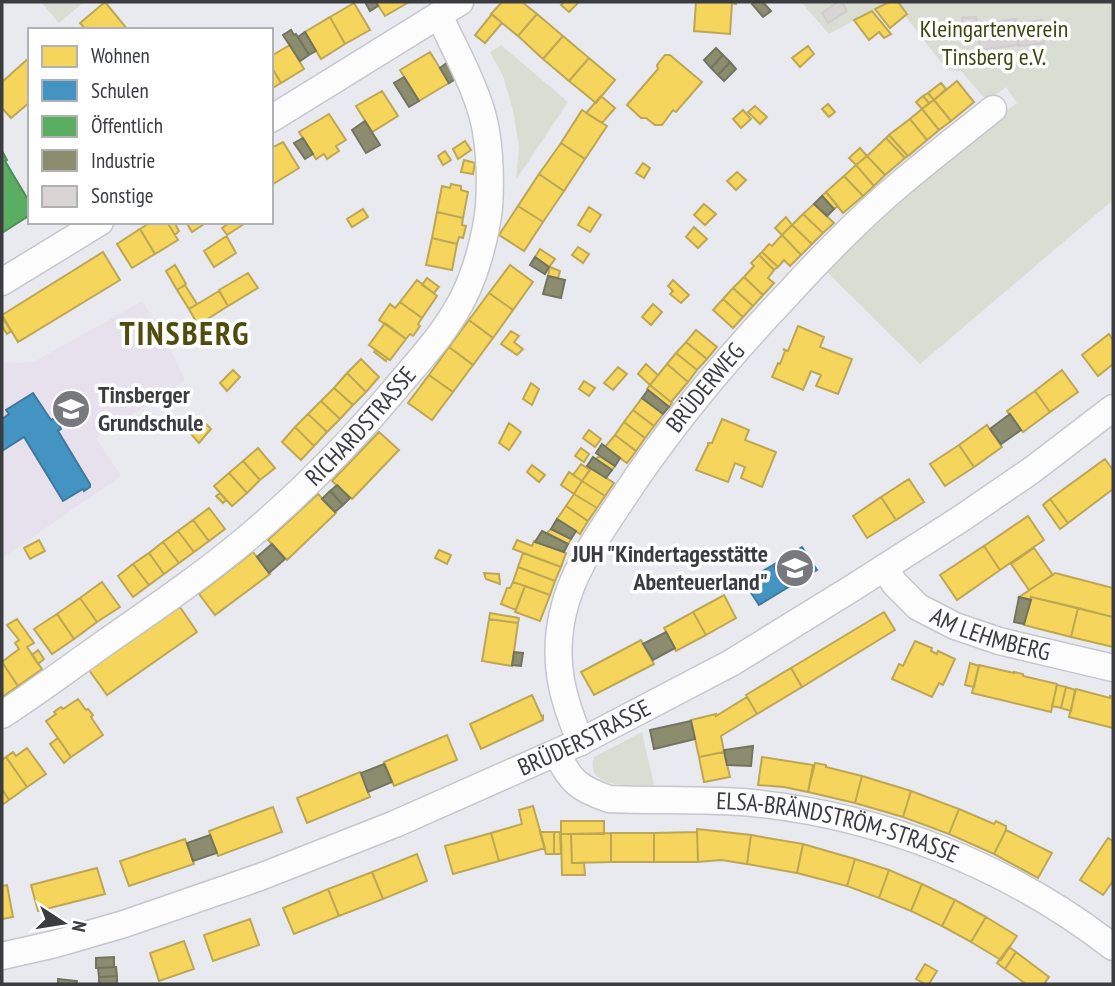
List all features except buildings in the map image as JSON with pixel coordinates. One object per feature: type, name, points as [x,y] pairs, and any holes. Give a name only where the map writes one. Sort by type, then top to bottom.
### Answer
[{"type":"street","points":[[273,118],[450,8]]},
{"type":"street","name":"RICHARDSTRASSE","points":[[2,716],[182,589],[251,535],[349,442],[438,339],[456,313],[467,292],[483,241],[489,206],[489,178],[487,139],[481,110],[450,8]]},
{"type":"street","name":"BRÜDERWEG","points":[[581,742],[569,713],[559,672],[559,645],[562,614],[572,582],[596,539],[634,481],[738,347],[870,211],[993,110]]},
{"type":"street","points":[[2,282],[97,224]]},
{"type":"street","name":"BRÜDERSTRASSE","points":[[2,956],[124,924],[260,877],[395,824],[581,742],[731,663],[884,568],[1032,470],[1113,408]]},
{"type":"street","name":"AM LEHMBERG","points":[[884,568],[895,584],[918,607],[955,626],[999,641],[1113,668]]},
{"type":"street","name":"ELSA-BRÄNDSTRÖM-STRASSE","points":[[557,753],[575,783],[610,799],[755,803],[805,810],[898,834],[988,870],[1031,892],[1113,947]]},
{"type":"shaded area","name":"Tinsberger Grundschule","points":[[142,301],[168,343],[185,381],[96,438],[121,476],[2,558],[2,363],[34,362]]},
{"type":"green space","points":[[41,2],[84,2],[59,23]]},
{"type":"green space","name":"Kleingartenverein Tinsberg e.V.","points":[[801,2],[889,2],[829,34]]},
{"type":"green space","points":[[898,2],[1113,2],[1113,200],[920,364],[824,269],[969,139],[1017,103],[1006,87],[987,101],[961,71],[947,70],[905,16],[907,14]]},
{"type":"green space","points":[[501,45],[568,102],[516,180],[519,147],[513,110],[503,76],[490,52]]},
{"type":"green space","points":[[642,732],[654,785],[624,785],[603,780],[596,775],[593,768],[594,757]]},
{"type":"place","name":"Tinsberger Grundschule","points":[[71,409]]},
{"type":"place","name":"JUH \"Kindertagesstätte Abenteuerland\"","points":[[795,568]]},
{"type":"district","name":"TINSBERG","points":[[185,334]]}]
